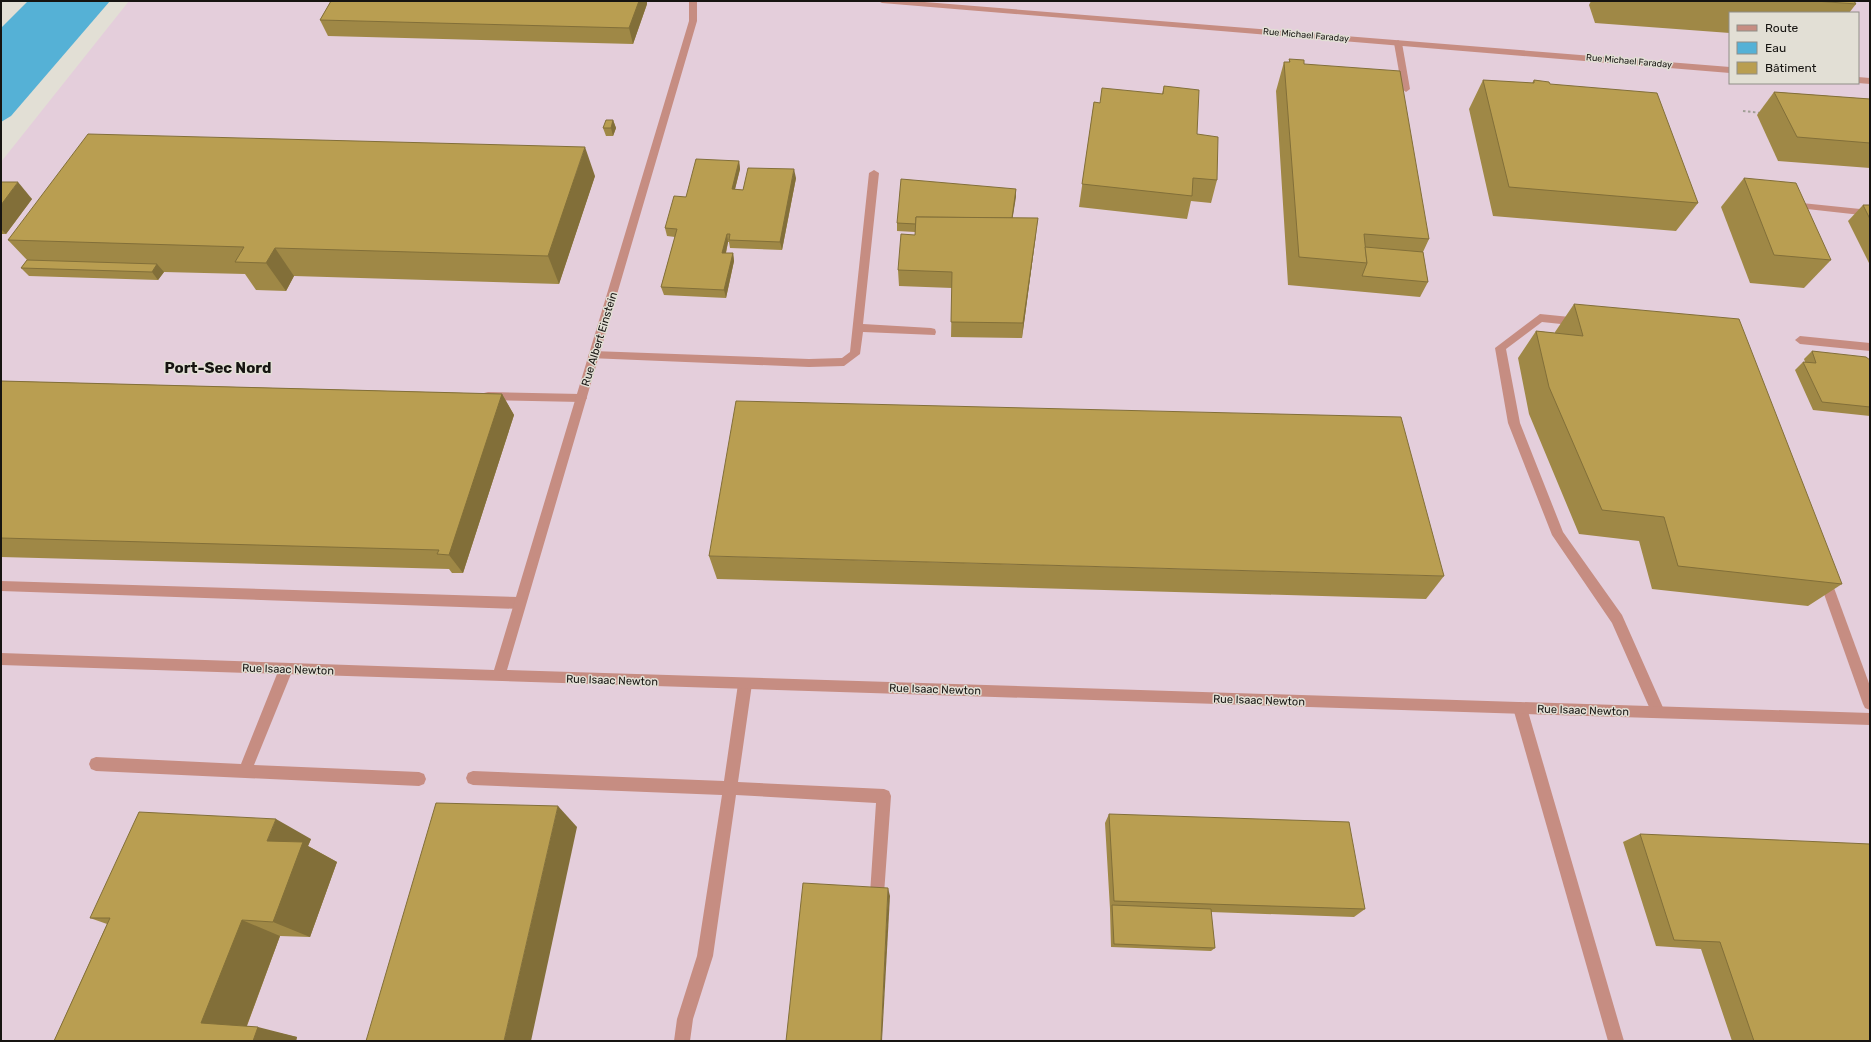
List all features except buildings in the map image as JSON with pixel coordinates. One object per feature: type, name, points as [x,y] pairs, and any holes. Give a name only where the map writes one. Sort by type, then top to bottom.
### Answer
[{"type":"street","name":"Rue Albert Einstein","points":[[499,676],[693,21],[692,1]]},
{"type":"street","name":"Rue Michael Faraday","points":[[882,1],[1729,70]]},
{"type":"street","points":[[1398,43],[1406,89]]},
{"type":"street","points":[[1859,80],[1870,81]]},
{"type":"street","points":[[593,355],[809,363],[844,362],[855,354],[874,173]]},
{"type":"street","points":[[1791,205],[1870,213]]},
{"type":"street","points":[[1595,324],[1540,318],[1500,348],[1514,423],[1558,535],[1617,619],[1658,712]]},
{"type":"street","points":[[858,328],[931,332]]},
{"type":"street","points":[[1800,340],[1870,347]]},
{"type":"street","points":[[478,396],[581,398]]},
{"type":"street","points":[[1821,570],[1870,704]]},
{"type":"street","points":[[1,586],[520,603]]},
{"type":"street","name":"Rue Isaac Newton","points":[[1,659],[1870,719]]},
{"type":"street","points":[[245,771],[286,669]]},
{"type":"street","points":[[682,1041],[685,1019],[705,956],[745,684]]},
{"type":"street","points":[[1520,708],[1616,1041]]},
{"type":"street","points":[[96,764],[419,779]]},
{"type":"street","points":[[473,778],[729,788],[884,796],[877,894]]},
{"type":"path","points":[[1743,111],[1767,113]]},
{"type":"shaded area","points":[[129,1],[1870,1],[1870,1041],[1,1041],[1,162]]},
{"type":"water","points":[[28,1],[110,1],[11,116],[1,122],[1,28]]},
{"type":"district","name":"Port-Sec Nord","points":[[218,368]]}]
